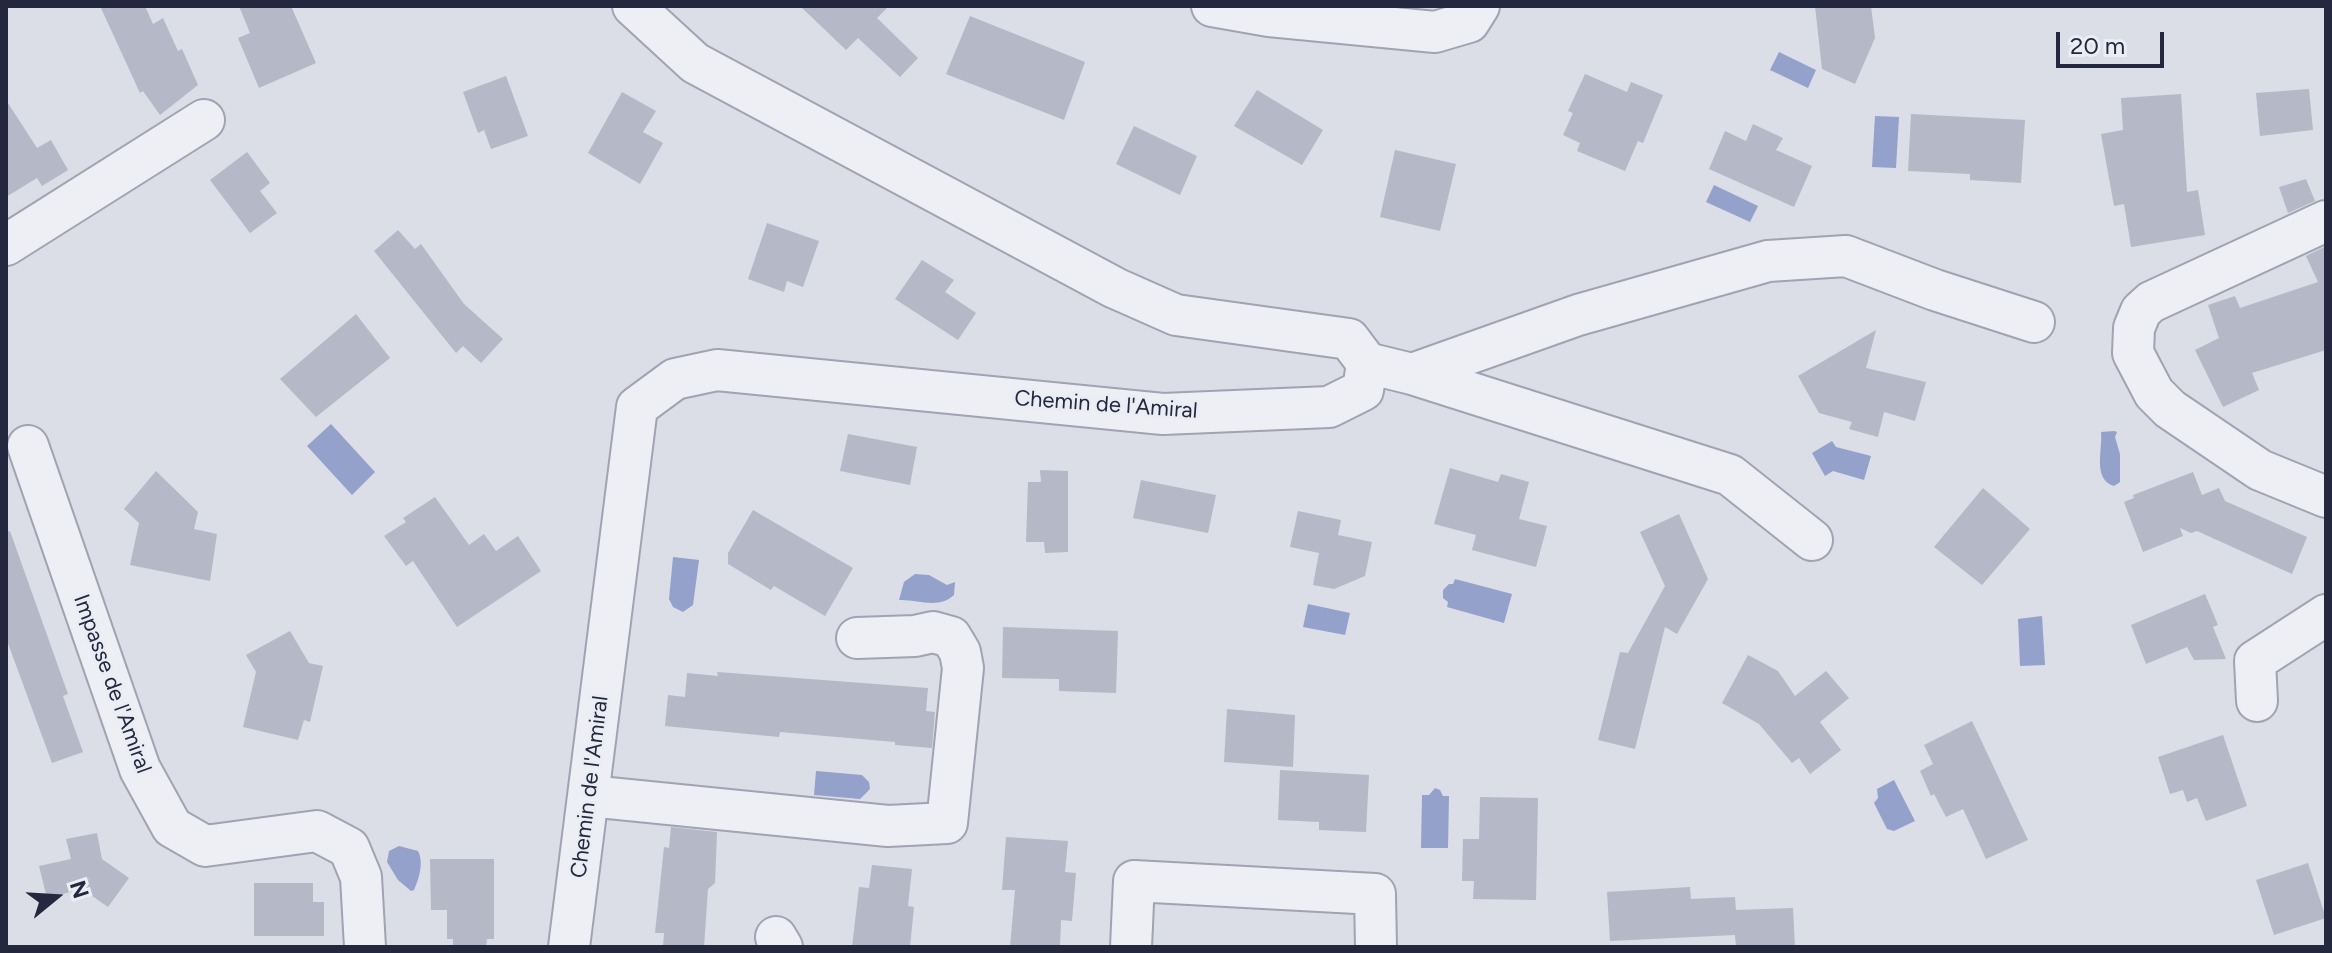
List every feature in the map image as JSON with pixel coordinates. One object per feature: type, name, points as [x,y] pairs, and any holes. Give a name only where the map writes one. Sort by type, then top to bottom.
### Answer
[{"type":"street","points":[[633,6],[695,63],[1115,288],[1176,315],[1349,339],[1367,363],[1412,374],[1730,475],[1812,540]]},
{"type":"street","points":[[1212,6],[1269,16],[1435,32],[1469,22],[1479,6]]},
{"type":"street","points":[[6,245],[204,120]]},
{"type":"street","points":[[2326,221],[2151,302],[2141,311],[2134,328],[2133,353],[2154,393],[2170,409],[2260,470],[2326,497]]},
{"type":"street","points":[[1412,374],[1578,315],[1768,261],[1846,256],[1935,290],[2034,322]]},
{"type":"street","name":"Chemin de l'Amiral","points":[[569,947],[637,407],[675,379],[717,370],[1163,414],[1329,407],[1363,390],[1367,363]]},
{"type":"street","name":"Impasse de l'Amiral","points":[[28,446],[140,769],[172,827],[205,846],[317,831],[349,848],[361,877],[365,947]]},
{"type":"street","points":[[2257,701],[2255,661],[2326,615]]},
{"type":"street","points":[[589,796],[888,826],[947,823],[963,668],[960,652],[951,637],[933,632],[915,636],[857,638]]},
{"type":"street","points":[[1131,947],[1134,881],[1375,894],[1376,947]]},
{"type":"water","points":[[1779,52],[1816,70],[1808,88],[1770,70]]},
{"type":"water","points":[[1875,116],[1899,117],[1896,168],[1872,167]]},
{"type":"water","points":[[1714,185],[1758,206],[1750,222],[1706,202]]},
{"type":"water","points":[[331,424],[375,472],[352,495],[307,446]]},
{"type":"water","points":[[2101,432],[2117,432],[2115,437],[2120,454],[2120,482],[2114,486],[2103,477],[2100,463]]},
{"type":"water","points":[[1832,441],[1836,447],[1871,456],[1864,480],[1833,471],[1825,476],[1812,453]]},
{"type":"water","points":[[673,557],[699,560],[693,605],[683,612],[673,607],[669,599]]},
{"type":"water","points":[[915,574],[929,575],[947,585],[955,582],[954,595],[935,603],[899,600],[904,582]]},
{"type":"water","points":[[1455,579],[1512,594],[1504,623],[1447,607],[1443,590]]},
{"type":"water","points":[[1308,604],[1350,613],[1345,635],[1303,627]]},
{"type":"water","points":[[2042,616],[2045,665],[2020,666],[2018,619]]},
{"type":"water","points":[[816,771],[862,775],[869,782],[870,789],[860,799],[814,795]]},
{"type":"water","points":[[1894,780],[1915,821],[1894,831],[1887,829],[1874,803],[1878,798],[1877,789]]},
{"type":"water","points":[[1435,788],[1443,796],[1449,796],[1448,848],[1421,848],[1422,795],[1429,795]]},
{"type":"water","points":[[399,846],[418,851],[420,855],[419,876],[411,891],[398,880],[387,862],[389,851]]},
{"type":"building","points":[[100,6],[145,6],[153,24],[163,18],[178,51],[182,49],[198,85],[160,115],[143,91],[140,93]]},
{"type":"building","points":[[239,6],[291,6],[316,63],[259,88],[238,38],[250,33]]},
{"type":"building","points":[[800,6],[889,6],[877,18],[918,58],[900,77],[858,38],[846,50]]},
{"type":"building","points":[[1815,6],[1871,6],[1875,38],[1855,84],[1822,69]]},
{"type":"building","points":[[970,16],[1085,62],[1064,120],[946,74]]},
{"type":"building","points":[[1585,74],[1627,92],[1631,82],[1663,95],[1643,143],[1638,141],[1625,171],[1577,151],[1580,143],[1563,135],[1573,113],[1568,111]]},
{"type":"building","points":[[506,76],[528,136],[491,149],[484,130],[478,133],[463,92]]},
{"type":"building","points":[[2309,89],[2313,130],[2260,136],[2256,93]]},
{"type":"building","points":[[1257,90],[1323,130],[1302,165],[1234,126]]},
{"type":"building","points":[[622,92],[656,111],[643,132],[663,143],[640,184],[588,153]]},
{"type":"building","points":[[2181,94],[2187,192],[2198,190],[2205,235],[2131,247],[2124,204],[2114,206],[2101,134],[2123,130],[2121,98]]},
{"type":"building","points":[[6,100],[37,148],[51,140],[68,170],[42,186],[37,178],[6,197]]},
{"type":"building","points":[[1911,114],[2025,120],[2021,183],[1970,180],[1970,174],[1908,171]]},
{"type":"building","points":[[1753,124],[1783,138],[1776,150],[1812,166],[1794,207],[1709,169],[1725,131],[1746,141]]},
{"type":"building","points":[[1134,126],[1197,156],[1180,195],[1116,164]]},
{"type":"building","points":[[1395,150],[1456,164],[1440,231],[1380,217]]},
{"type":"building","points":[[247,152],[270,183],[260,191],[277,213],[250,233],[210,180]]},
{"type":"building","points":[[2306,179],[2315,201],[2288,213],[2279,187]]},
{"type":"building","points":[[767,223],[819,241],[803,287],[787,281],[784,292],[748,279]]},
{"type":"building","points":[[398,230],[415,249],[421,244],[464,304],[503,339],[481,363],[463,346],[456,353],[374,251]]},
{"type":"building","points":[[2326,246],[2326,350],[2252,373],[2259,390],[2223,407],[2195,350],[2219,338],[2208,305],[2235,296],[2240,308],[2318,282],[2306,256]]},
{"type":"building","points":[[922,260],[954,280],[945,292],[976,313],[958,340],[895,299]]},
{"type":"building","points":[[356,314],[390,358],[316,417],[280,379]]},
{"type":"building","points":[[1876,330],[1866,368],[1926,382],[1915,421],[1884,412],[1878,437],[1849,429],[1852,422],[1819,413],[1798,376]]},
{"type":"building","points":[[848,434],[917,447],[910,485],[840,471]]},
{"type":"building","points":[[1450,468],[1498,482],[1501,474],[1529,482],[1519,519],[1547,526],[1536,567],[1472,550],[1476,535],[1434,524]]},
{"type":"building","points":[[1040,470],[1068,471],[1068,552],[1045,553],[1044,542],[1026,542],[1028,482],[1041,482]]},
{"type":"building","points":[[156,471],[198,512],[194,529],[217,534],[210,581],[130,565],[139,523],[124,509]]},
{"type":"building","points":[[2193,472],[2202,495],[2219,488],[2225,501],[2307,537],[2292,574],[2197,531],[2191,533],[2180,528],[2183,536],[2143,552],[2124,502],[2134,498],[2133,495]]},
{"type":"building","points":[[1141,480],[1216,495],[1208,533],[1133,518]]},
{"type":"building","points":[[1983,488],[2030,529],[1982,585],[1934,547]]},
{"type":"building","points":[[435,497],[469,545],[484,534],[496,551],[518,536],[541,571],[457,627],[413,561],[406,566],[384,536],[406,522],[403,518]]},
{"type":"building","points":[[753,510],[853,568],[825,616],[774,586],[771,590],[728,564],[728,553]]},
{"type":"building","points":[[1298,511],[1341,520],[1338,535],[1372,542],[1365,576],[1334,589],[1313,585],[1319,553],[1290,547]]},
{"type":"building","points":[[1679,514],[1708,579],[1677,634],[1665,627],[1635,749],[1598,740],[1620,652],[1628,653],[1665,586],[1640,532]]},
{"type":"building","points":[[10,531],[68,694],[63,696],[83,752],[52,763],[6,638],[6,532]]},
{"type":"building","points":[[2205,594],[2218,625],[2213,627],[2226,659],[2194,660],[2187,647],[2146,664],[2131,625]]},
{"type":"building","points":[[1003,627],[1118,631],[1116,693],[1059,691],[1059,679],[1002,678]]},
{"type":"building","points":[[290,631],[309,663],[323,666],[310,722],[304,720],[298,740],[243,727],[256,672],[246,655]]},
{"type":"building","points":[[1748,655],[1778,671],[1795,696],[1826,671],[1849,698],[1820,722],[1841,750],[1810,774],[1799,758],[1792,763],[1759,724],[1722,703]]},
{"type":"building","points":[[717,672],[928,688],[926,711],[935,712],[932,748],[780,732],[779,737],[665,726],[668,695],[685,697],[687,673],[718,676]]},
{"type":"building","points":[[1227,709],[1295,715],[1293,767],[1224,762]]},
{"type":"building","points":[[1972,721],[2028,840],[1986,859],[1963,809],[1946,817],[1934,794],[1931,796],[1920,771],[1933,764],[1924,745]]},
{"type":"building","points":[[2223,735],[2247,806],[2206,821],[2197,798],[2187,802],[2183,790],[2170,794],[2158,757]]},
{"type":"building","points":[[1280,770],[1369,775],[1366,832],[1319,830],[1319,822],[1278,820]]},
{"type":"building","points":[[1480,797],[1538,798],[1536,900],[1473,899],[1474,881],[1462,881],[1463,839],[1479,839]]},
{"type":"building","points":[[671,827],[717,832],[715,883],[708,889],[704,947],[663,947],[664,933],[655,933],[664,847],[669,848]]},
{"type":"building","points":[[97,833],[102,859],[129,878],[108,907],[82,889],[47,898],[39,866],[71,859],[66,839]]},
{"type":"building","points":[[1006,837],[1068,841],[1065,872],[1076,873],[1072,921],[1061,920],[1060,947],[1010,947],[1015,890],[1002,890]]},
{"type":"building","points":[[430,859],[494,859],[494,939],[487,939],[486,947],[453,947],[453,939],[447,939],[447,910],[431,910]]},
{"type":"building","points":[[2308,863],[2326,918],[2274,935],[2256,880]]},
{"type":"building","points":[[872,865],[912,869],[908,906],[914,907],[910,947],[852,947],[859,887],[869,888]]},
{"type":"building","points":[[254,883],[313,883],[313,902],[324,902],[324,936],[254,936]]},
{"type":"building","points":[[1690,887],[1691,899],[1735,897],[1736,910],[1793,908],[1795,947],[1736,947],[1735,935],[1610,941],[1607,892]]}]
